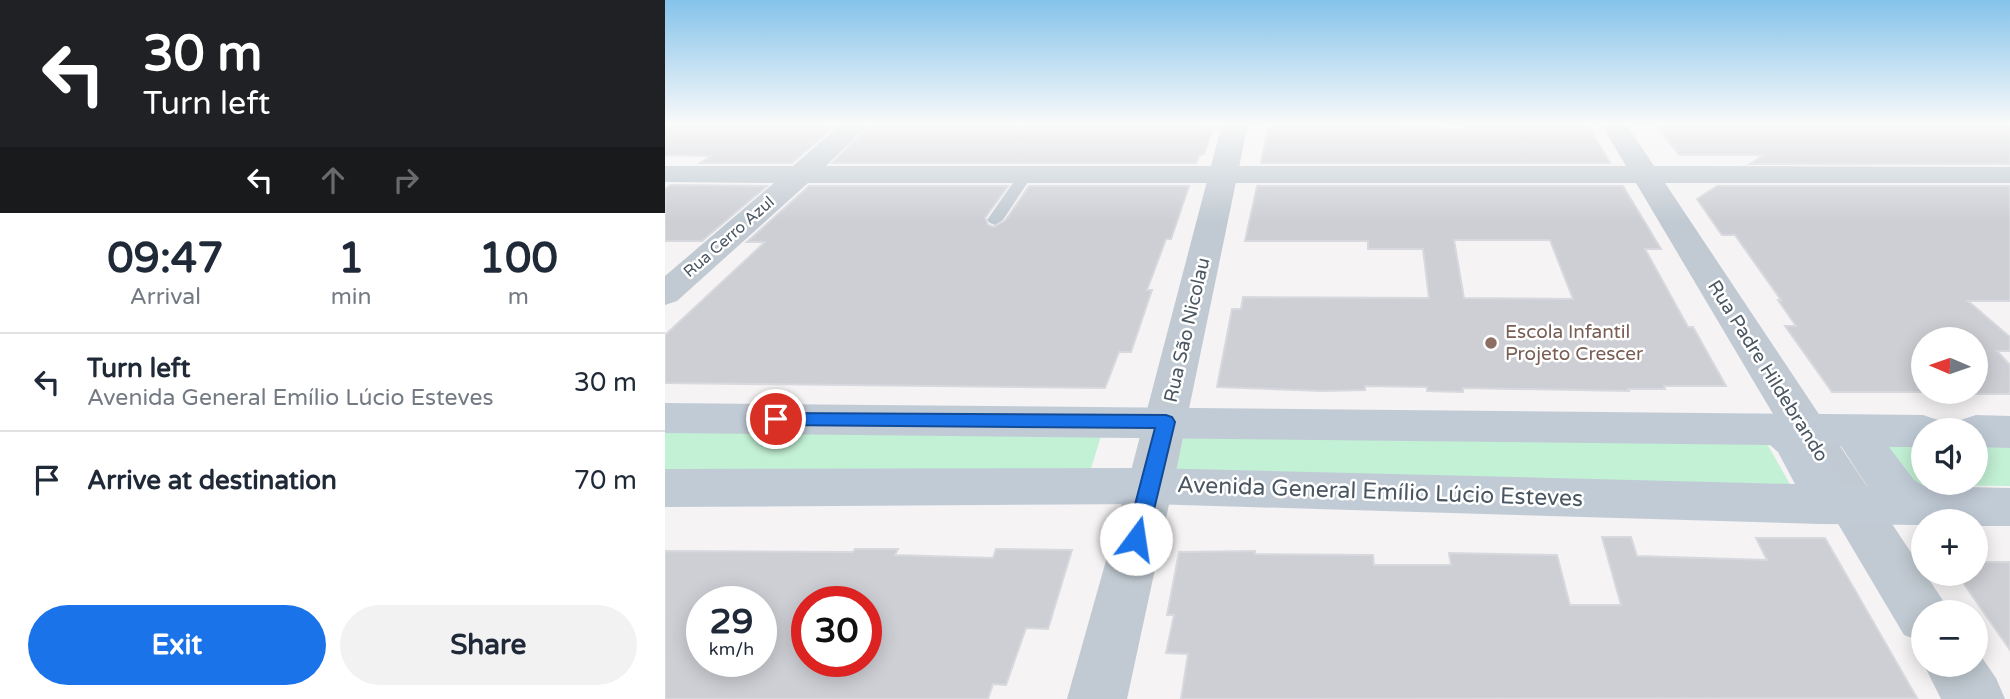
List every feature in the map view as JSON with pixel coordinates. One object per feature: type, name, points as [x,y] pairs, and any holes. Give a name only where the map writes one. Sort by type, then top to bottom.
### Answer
[{"type":"main road","points":[[665,418],[1911,431]]},
{"type":"main road","points":[[1793,430],[1794,441],[1823,492],[1836,505]]},
{"type":"main road","points":[[1863,431],[1860,440],[1897,493],[1916,506]]},
{"type":"main road","points":[[1988,432],[2010,432]]},
{"type":"main road","name":"Avenida General Emílio Lúcio Esteves","points":[[665,488],[1150,486],[1836,505],[2010,507]]},
{"type":"street","name":"Rua Cerro Azul","points":[[665,294],[820,157]]},
{"type":"street","name":"Rua São Nicolau","points":[[1097,699],[1166,422],[1227,157]]},
{"type":"street","name":"Rua Padre Hildebrando","points":[[1633,157],[1793,430]]},
{"type":"street","points":[[665,174],[2010,175]]},
{"type":"street","points":[[1836,505],[1911,602]]},
{"type":"street","points":[[1961,677],[1975,699]]},
{"type":"lane","points":[[995,220],[1027,173]]},
{"type":"green space","points":[[665,431],[1102,433],[1088,478],[665,473]]},
{"type":"green space","points":[[1183,438],[1766,442],[1791,486],[1173,481]]},
{"type":"green space","points":[[1869,441],[1911,442],[1911,485],[1900,485]]},
{"type":"green space","points":[[1988,442],[2010,443],[2010,486],[1988,486]]},
{"type":"building","points":[[710,157],[799,157],[792,163],[700,163]]},
{"type":"building","points":[[838,157],[1199,157],[1196,163],[832,163]]},
{"type":"building","points":[[1262,157],[1606,157],[1610,163],[1261,163]]},
{"type":"building","points":[[1761,157],[2010,157],[2010,164],[1750,164]]},
{"type":"building","points":[[671,185],[767,186],[702,241],[665,241],[665,189]]},
{"type":"building","points":[[809,186],[1008,186],[985,218],[988,225],[994,227],[1005,221],[1029,186],[1189,186],[1171,239],[1166,239],[1147,290],[1152,290],[1131,352],[1119,352],[1105,388],[665,383],[665,335],[765,242],[747,242]]},
{"type":"building","points":[[1257,186],[1623,186],[1661,249],[1645,249],[1688,327],[1693,327],[1726,386],[1664,386],[1665,389],[1628,389],[1629,391],[1463,388],[1463,392],[1427,391],[1427,387],[1365,386],[1365,390],[1322,391],[1217,387],[1232,309],[1241,309],[1243,297],[1429,298],[1423,249],[1368,249],[1368,241],[1245,241]],"holes":[[[1454,240],[1550,240],[1573,299],[1464,298]]]},
{"type":"building","points":[[1717,186],[2010,186],[2010,301],[1968,301],[2010,337],[2010,351],[1997,351],[2010,365],[2010,394],[1988,394],[1988,327],[1911,327],[1911,392],[1832,392],[1785,326],[1796,326],[1778,300],[1781,300],[1735,235],[1722,235],[1697,199]]},
{"type":"building","points":[[1602,537],[1631,537],[1637,556],[1767,560],[1756,538],[1825,538],[1917,698],[1181,699],[1188,654],[1166,653],[1174,615],[1167,615],[1179,552],[1255,551],[1255,554],[1373,555],[1374,565],[1451,565],[1449,553],[1557,555],[1570,605],[1621,605]]},
{"type":"building","points":[[855,549],[898,549],[895,555],[993,558],[996,549],[1072,550],[1048,629],[1026,628],[1006,685],[993,684],[988,699],[665,699],[665,551],[853,552]]},
{"type":"building","points":[[1988,562],[2010,562],[2010,650],[1988,618],[1988,600],[1975,600],[1965,586],[1988,586]]},
{"type":"place","name":"Escola Infantil Projeto Crescer","points":[[1491,343]]},
{"type":"route","points":[[776,419],[1166,422],[1136,539]]}]
